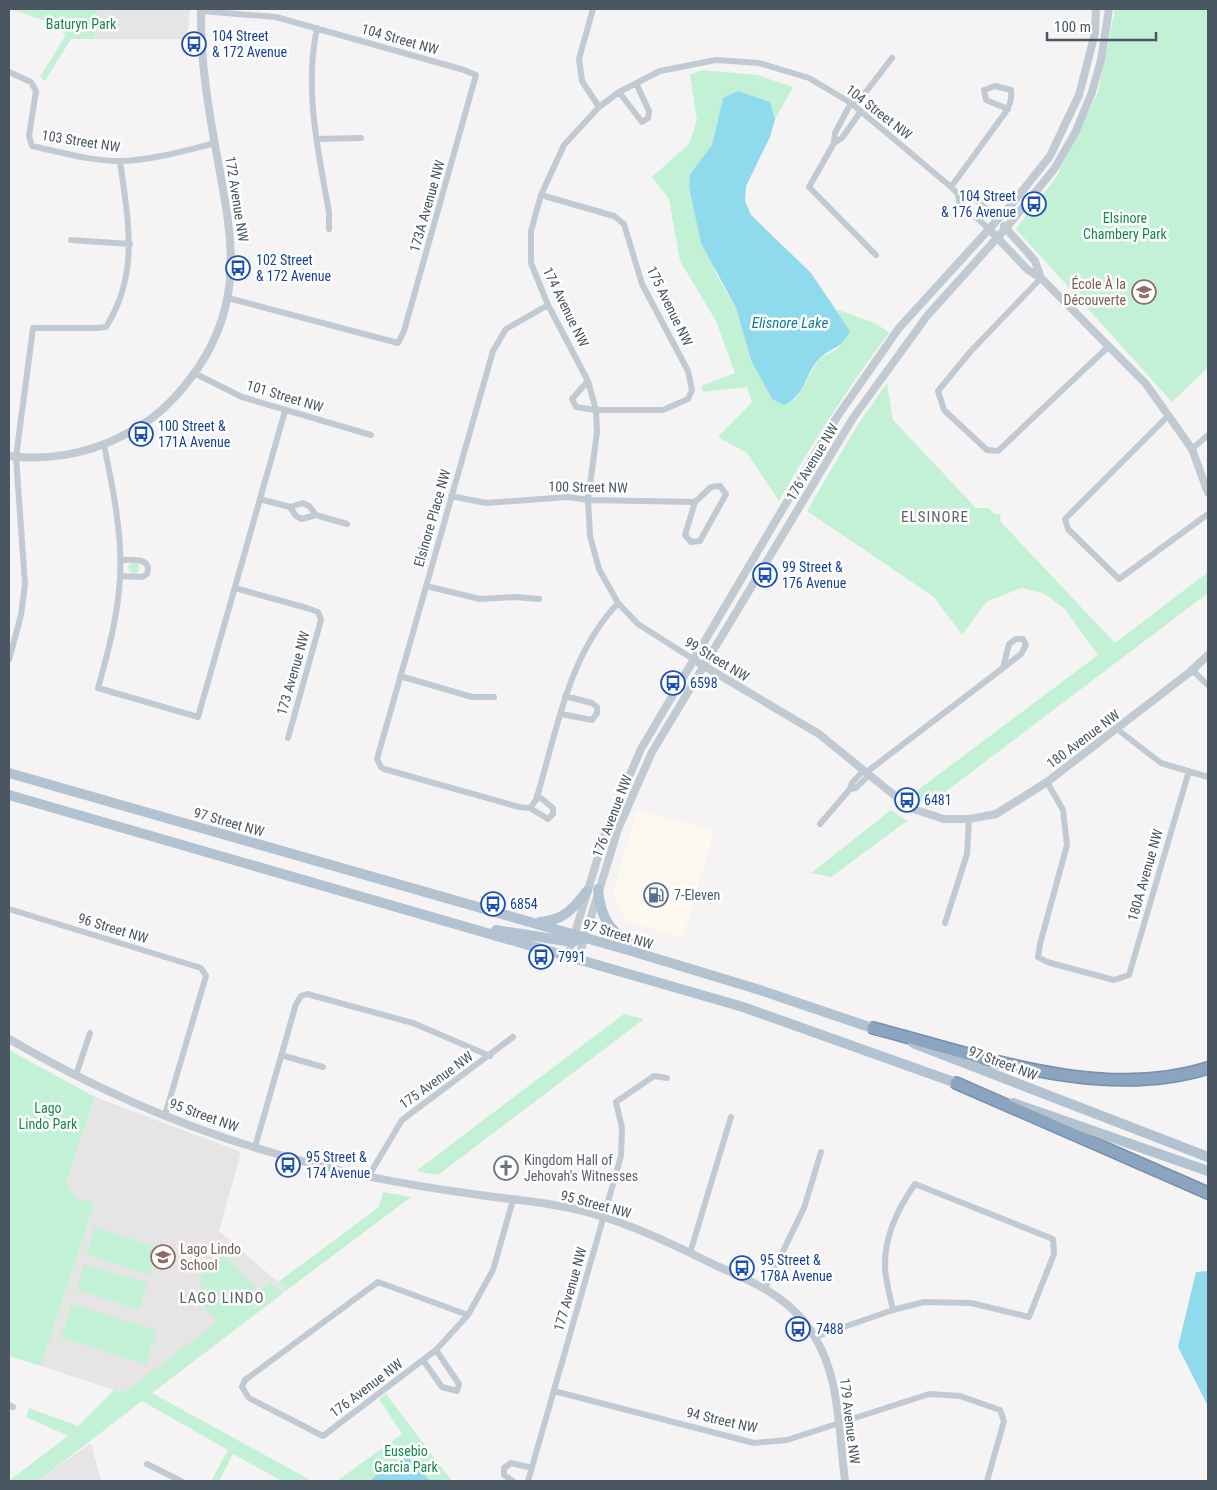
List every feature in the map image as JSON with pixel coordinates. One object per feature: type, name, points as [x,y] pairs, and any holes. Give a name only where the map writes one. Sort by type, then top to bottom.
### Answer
[{"type":"highway","points":[[873,1028],[1039,1071],[1096,1078],[1124,1081],[1187,1075],[1208,1068]]},
{"type":"highway","points":[[956,1083],[1208,1193]]},
{"type":"main road","name":"97 Street NW","points":[[9,774],[534,923],[577,939],[659,960],[760,990],[873,1028],[1208,1157]]},
{"type":"main road","points":[[9,795],[743,1007],[1208,1171]]},
{"type":"main road","points":[[534,923],[552,922],[566,915],[593,890],[608,926],[615,933],[659,960]]},
{"type":"main road","points":[[448,921],[577,939]]},
{"type":"street","points":[[593,9],[579,58],[582,81],[599,107]]},
{"type":"street","name":"176 Avenue NW","points":[[593,890],[607,827],[631,769],[837,417],[900,328],[998,218],[1050,156],[1079,94],[1094,33],[1096,9]]},
{"type":"street","name":"176 Avenue NW","points":[[573,957],[593,890],[636,785],[652,752],[853,418],[927,316],[997,239],[1055,168],[1076,131],[1092,92],[1101,60],[1109,9]]},
{"type":"street","name":"104 Street NW","points":[[201,10],[267,15],[476,75]]},
{"type":"street","name":"172 Avenue NW","points":[[104,445],[142,424],[169,403],[194,373],[217,334],[228,298],[232,262],[231,237],[203,64],[201,10]]},
{"type":"street","points":[[317,28],[311,81],[312,109],[329,212],[329,229]]},
{"type":"street","points":[[876,255],[813,193],[809,186],[834,143],[835,133],[892,58]]},
{"type":"street","name":"174 Avenue NW","points":[[590,536],[588,500],[598,432],[596,410],[588,381],[548,304],[531,263],[530,231],[540,195],[564,145],[599,107],[619,92],[660,71],[686,64],[716,60]]},
{"type":"street","name":"104 Street NW","points":[[716,60],[759,63],[809,78],[856,107],[951,187],[958,194],[959,202],[988,228],[1028,270],[1042,278],[1146,384],[1192,449],[1208,493]]},
{"type":"street","name":"103 Street NW","points":[[9,72],[31,82],[36,91],[29,136],[32,146],[87,157],[120,161],[166,155],[215,143]]},
{"type":"street","name":"173A Avenue NW","points":[[228,298],[398,344],[404,331],[476,75]]},
{"type":"street","points":[[619,92],[642,122],[648,118],[649,111],[636,83]]},
{"type":"street","points":[[951,187],[1008,109],[1012,100],[1011,90],[995,86],[984,90],[986,100],[1008,109]]},
{"type":"street","points":[[834,143],[842,138],[856,107]]},
{"type":"street","points":[[316,139],[361,138]]},
{"type":"street","points":[[9,660],[21,615],[25,584],[13,457],[33,328],[106,327],[124,286],[130,244],[120,161]]},
{"type":"street","name":"104 Street NW","points":[[958,194],[968,194],[998,218],[1035,261],[1042,278]]},
{"type":"street","name":"175 Avenue NW","points":[[540,195],[614,216],[624,224],[642,284],[688,371],[692,390],[688,399],[663,410],[596,410]]},
{"type":"street","points":[[71,240],[130,244]]},
{"type":"street","points":[[1042,278],[971,352],[938,391],[944,410],[983,447],[993,452],[1002,449],[1109,346]]},
{"type":"street","name":"Elsinore Place NW","points":[[530,808],[519,807],[384,769],[379,764],[378,751],[492,351],[506,329],[548,304]]},
{"type":"street","name":"101 Street NW","points":[[194,373],[242,397],[371,435]]},
{"type":"street","points":[[588,381],[575,394],[572,402],[576,407],[596,410]]},
{"type":"street","points":[[13,457],[42,458],[68,455],[104,445],[117,514],[120,576],[115,622],[98,688],[198,717],[285,411]]},
{"type":"street","points":[[1168,416],[1065,519],[1068,530],[1120,579],[1208,514]]},
{"type":"street","points":[[1192,449],[1208,435]]},
{"type":"street","points":[[720,486],[726,494],[700,541],[691,542],[685,535],[695,502],[710,487],[720,486]]},
{"type":"street","name":"100 Street NW","points":[[451,496],[486,503],[568,497],[588,500],[695,502]]},
{"type":"street","points":[[260,499],[290,507],[303,503],[310,506],[316,515]]},
{"type":"street","points":[[290,507],[296,516],[302,519],[316,515],[347,524]]},
{"type":"street","name":"99 Street NW","points":[[590,536],[599,569],[618,602],[638,624],[820,734],[868,771],[910,808],[944,819],[969,819],[996,814],[1046,782]]},
{"type":"street","points":[[120,560],[144,561],[148,568],[147,574],[142,577],[120,576]]},
{"type":"street","points":[[426,586],[480,599],[515,596],[539,600]]},
{"type":"street","name":"173 Avenue NW","points":[[236,588],[318,612],[321,620],[288,738]]},
{"type":"street","points":[[537,795],[553,808],[553,814],[548,819],[530,808],[537,795],[565,696],[583,650],[602,620],[618,602]]},
{"type":"street","points":[[820,824],[850,789],[856,788],[868,776],[868,771],[1003,668],[1021,654],[1026,645],[1023,639],[1016,639],[1009,644],[1003,668]]},
{"type":"street","name":"180 Avenue NW","points":[[1047,962],[1038,957],[1040,944],[1067,845],[1063,810],[1046,782],[1117,729],[1208,656]]},
{"type":"street","points":[[1192,670],[1208,685]]},
{"type":"street","points":[[400,676],[472,697],[494,697]]},
{"type":"street","points":[[560,714],[592,720],[597,713],[597,707],[592,703],[565,696]]},
{"type":"street","points":[[1117,729],[1161,763],[1208,777]]},
{"type":"street","name":"180A Avenue NW","points":[[1047,962],[1114,980],[1129,975],[1189,771]]},
{"type":"street","points":[[945,923],[967,854],[969,819]]},
{"type":"street","name":"96 Street NW","points":[[9,909],[201,968],[206,976],[165,1115]]},
{"type":"street","name":"176 Avenue NW","points":[[573,957],[577,939]]},
{"type":"street","points":[[255,1147],[296,1004],[301,996],[307,994],[413,1023],[490,1056]]},
{"type":"street","points":[[76,1075],[90,1033]]},
{"type":"street","name":"175 Avenue NW","points":[[368,1177],[402,1120],[513,1037]]},
{"type":"street","name":"95 Street NW","points":[[9,1039],[76,1075],[165,1115],[255,1147],[368,1177],[565,1207],[604,1217],[648,1233],[765,1288],[796,1312],[815,1337]]},
{"type":"street","points":[[281,1055],[323,1067]]},
{"type":"street","name":"177 Avenue NW","points":[[528,1481],[621,1156],[622,1128],[616,1102],[654,1076],[667,1078]]},
{"type":"street","points":[[690,1253],[731,1117]]},
{"type":"street","points":[[765,1288],[804,1208],[821,1152]]},
{"type":"street","points":[[815,1337],[893,1310],[924,1302],[971,1302],[1029,1317],[1054,1254],[1053,1239],[915,1184],[903,1201],[887,1243],[885,1268],[893,1310]]},
{"type":"street","name":"176 Avenue NW","points":[[468,1315],[378,1282],[245,1380],[242,1387],[249,1398],[323,1436],[436,1350],[468,1315],[493,1270],[514,1200]]},
{"type":"street","name":"179 Avenue NW","points":[[815,1337],[830,1369],[835,1393],[845,1481]]},
{"type":"street","name":"176 Avenue NW","points":[[423,1360],[442,1388],[457,1391],[459,1384],[436,1350]]},
{"type":"street","name":"94 Street NW","points":[[554,1391],[754,1443],[787,1440],[929,1394],[960,1396],[1000,1410],[1004,1421],[987,1481]]},
{"type":"street","points":[[513,1481],[504,1475],[504,1468],[511,1463],[532,1468]]},
{"type":"street","points":[[147,1464],[181,1481]]},
{"type":"shaded area","points":[[98,9],[190,9],[187,39],[95,39]]},
{"type":"shaded area","points":[[637,810],[714,831],[683,938],[626,921],[613,893]]},
{"type":"shaded area","name":"Lago Lindo School","points":[[95,1097],[241,1152],[219,1231],[287,1290],[152,1393],[114,1390],[41,1366],[95,1204],[75,1198],[66,1184]]},
{"type":"shaded area","points":[[91,1443],[101,1481],[38,1481]]},
{"type":"green space","name":"Baturyn Park","points":[[11,9],[98,9],[95,39],[71,39],[45,81],[40,77],[66,35],[52,23]]},
{"type":"green space","name":"Elsinore Chambery Park","points":[[1115,9],[1208,9],[1208,367],[1172,402],[1016,229],[1056,178],[1098,92]]},
{"type":"green space","points":[[702,70],[757,75],[793,87],[775,119],[770,102],[723,98],[712,145],[690,174],[689,187],[716,274],[736,308],[751,360],[772,399],[795,400],[819,359],[837,349],[850,331],[836,309],[877,324],[889,333],[831,415],[779,501],[747,453],[718,437],[752,402],[747,387],[703,392],[701,386],[735,373],[716,321],[680,261],[669,199],[652,177],[689,144],[697,120],[690,75]]},
{"type":"green space","points":[[887,383],[893,420],[976,508],[989,508],[994,514],[1000,514],[1001,522],[1115,643],[1208,572],[1208,593],[928,805],[910,796],[1098,655],[1064,608],[1043,593],[1021,588],[986,602],[962,635],[934,597],[807,511],[857,426]]},
{"type":"green space","points":[[134,562],[140,568],[134,574],[128,568]]},
{"type":"green space","points":[[891,810],[907,821],[831,877],[811,873]]},
{"type":"green space","points":[[624,1014],[644,1019],[438,1175],[416,1171]]},
{"type":"green space","name":"Lago Lindo Park","points":[[9,1050],[95,1097],[66,1183],[75,1198],[95,1203],[41,1366],[9,1356]]},
{"type":"green space","points":[[383,1192],[411,1197],[287,1290],[278,1282],[379,1207]]},
{"type":"green space","points":[[95,1227],[157,1247],[149,1275],[86,1254]]},
{"type":"green space","points":[[223,1253],[256,1287],[238,1306],[271,1282],[283,1293],[152,1393],[312,1481],[282,1481],[233,1454],[219,1481],[211,1481],[228,1450],[142,1401],[38,1481],[9,1481],[68,1436],[26,1417],[29,1408],[78,1426],[114,1390],[126,1391],[217,1322],[199,1301],[201,1275]]},
{"type":"green space","points":[[84,1264],[147,1283],[140,1310],[77,1290]]},
{"type":"green space","points":[[72,1304],[156,1330],[146,1364],[61,1338]]},
{"type":"green space","name":"Eusebio Garcia Park","points":[[386,1394],[452,1481],[337,1481],[402,1434],[379,1399]]},
{"type":"water","name":"Elisnore Lake","points":[[738,91],[770,102],[775,119],[770,137],[746,186],[745,201],[751,215],[811,273],[850,331],[843,342],[819,359],[797,396],[784,405],[772,399],[751,360],[736,308],[701,243],[689,187],[690,174],[712,145],[723,98]]},
{"type":"water","points":[[1208,1271],[1208,1406],[1178,1347],[1196,1272]]},
{"type":"water","points":[[409,1458],[430,1481],[370,1481],[391,1463]]},
{"type":"place","name":"104 Street & 172 Avenue","points":[[194,44]]},
{"type":"place","name":"104 Street & 176 Avenue","points":[[1034,204]]},
{"type":"place","name":"102 Street & 172 Avenue","points":[[238,268]]},
{"type":"place","name":"École À la Découverte","points":[[1144,292]]},
{"type":"place","name":"100 Street & 171A Avenue","points":[[141,434]]},
{"type":"place","name":"99 Street & 176 Avenue","points":[[765,575]]},
{"type":"place","name":"6598","points":[[673,683]]},
{"type":"place","name":"6481","points":[[907,800]]},
{"type":"place","name":"7-Eleven","points":[[656,895]]},
{"type":"place","name":"6854","points":[[493,904]]},
{"type":"place","name":"7991","points":[[541,957]]},
{"type":"place","name":"95 Street & 174 Avenue","points":[[288,1165]]},
{"type":"place","name":"Kingdom Hall of Jehovah's Witnesses","points":[[506,1168]]},
{"type":"place","name":"Lago Lindo School","points":[[163,1257]]},
{"type":"place","name":"95 Street & 178A Avenue","points":[[742,1268]]},
{"type":"place","name":"7488","points":[[798,1329]]},
{"type":"district","name":"ELSINORE","points":[[935,517]]},
{"type":"district","name":"LAGO LINDO","points":[[222,1298]]}]
